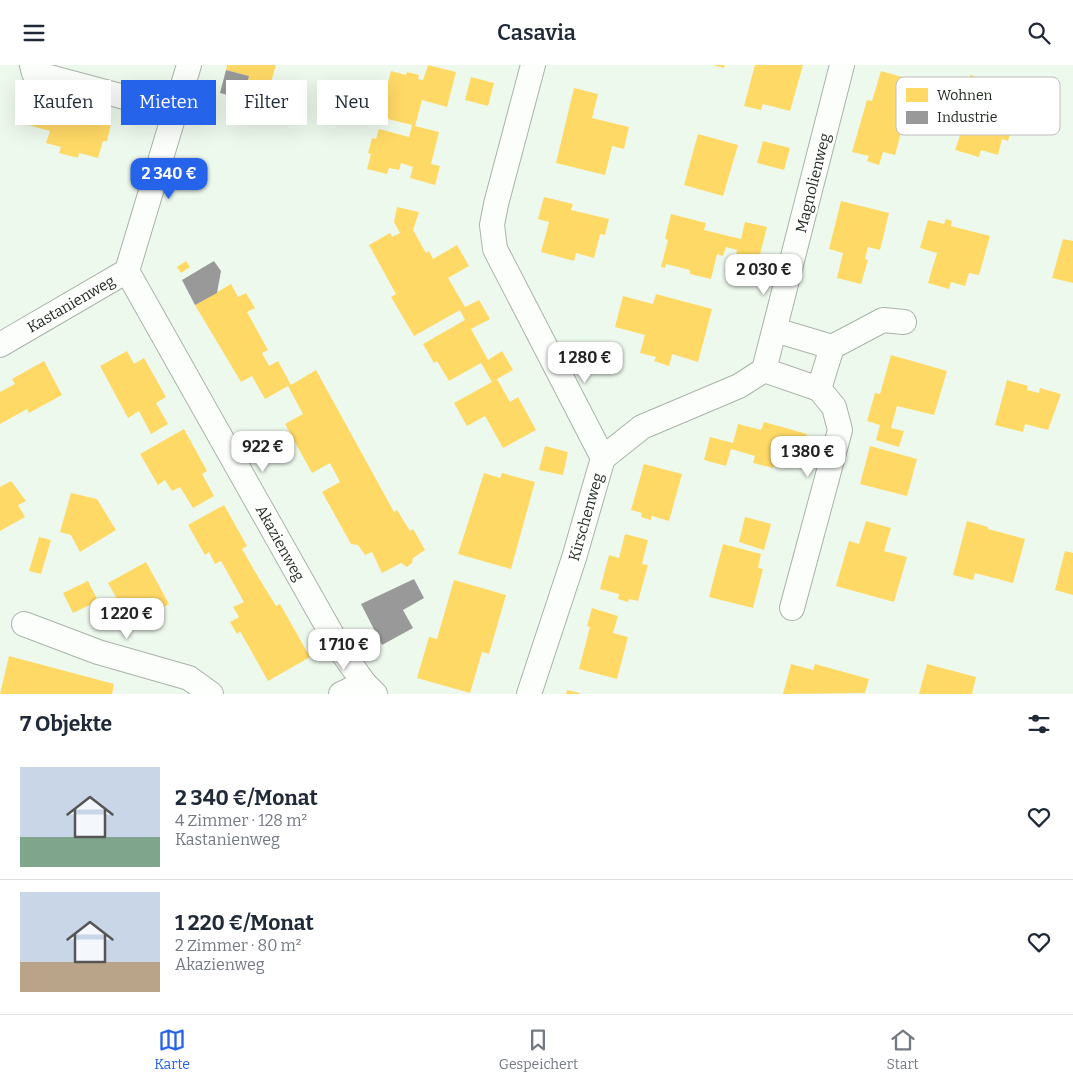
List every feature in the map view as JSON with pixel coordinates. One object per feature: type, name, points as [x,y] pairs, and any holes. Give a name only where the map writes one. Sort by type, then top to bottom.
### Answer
[{"type":"street","points":[[32,65],[34,73],[121,96]]},
{"type":"street","name":"Kastanienweg","points":[[186,80],[190,65]]},
{"type":"street","name":"Kirschenweg","points":[[529,694],[574,558],[603,458],[495,249],[492,225],[496,205],[533,65]]},
{"type":"street","name":"Magnolienweg","points":[[764,371],[842,65]]},
{"type":"street","name":"Kastanienweg","points":[[0,345],[127,271],[173,125]]},
{"type":"street","name":"Akazienweg","points":[[127,271],[340,649],[370,688],[341,694]]},
{"type":"street","points":[[775,330],[832,347],[883,320],[904,322]]},
{"type":"street","points":[[819,389],[832,347]]},
{"type":"street","points":[[603,458],[642,427],[739,386],[764,371],[819,389],[834,407],[840,430],[792,608]]},
{"type":"street","points":[[24,623],[98,652],[189,678],[211,694]]},
{"type":"building: Wohnen","points":[[227,65],[276,65],[272,80],[248,80],[249,76],[226,70]]},
{"type":"building: Wohnen","points":[[428,65],[456,72],[447,107],[422,100],[415,126],[439,132],[431,164],[440,166],[435,185],[410,178],[413,167],[401,163],[399,170],[389,168],[387,174],[367,169],[371,154],[368,153],[372,138],[376,139],[379,129],[409,137],[412,125],[388,119],[388,82],[391,71],[406,75],[407,72],[419,75],[418,79],[423,80]]},
{"type":"building: Wohnen","points":[[713,65],[725,65],[724,68]]},
{"type":"building: Wohnen","points":[[755,65],[803,65],[790,111],[763,104],[761,110],[744,106]]},
{"type":"building: Wohnen","points":[[881,71],[902,77],[896,77],[896,135],[900,135],[895,155],[883,152],[879,165],[867,161],[869,156],[852,152],[867,100],[872,101]]},
{"type":"building: Wohnen","points":[[471,77],[494,83],[488,106],[465,100]]},
{"type":"building: Wohnen","points":[[574,88],[598,94],[592,118],[629,127],[624,149],[612,146],[605,175],[556,163]]},
{"type":"building: Wohnen","points":[[29,125],[111,125],[107,141],[103,141],[98,158],[79,153],[78,158],[59,153],[61,147],[46,143],[50,131]]},
{"type":"building: Wohnen","points":[[698,134],[738,145],[723,196],[684,185]]},
{"type":"building: Wohnen","points":[[960,135],[1010,135],[1008,141],[1002,139],[998,155],[981,150],[979,157],[955,150]]},
{"type":"building: Wohnen","points":[[763,141],[790,148],[784,170],[757,163]]},
{"type":"building: Wohnen","points":[[544,197],[573,204],[571,210],[609,219],[605,235],[600,234],[594,258],[576,253],[574,261],[541,252],[549,222],[538,219]]},
{"type":"building: Wohnen","points":[[841,201],[889,213],[880,250],[868,247],[865,259],[868,260],[861,284],[837,278],[843,253],[829,249]]},
{"type":"building: Wohnen","points":[[397,207],[419,212],[413,230],[426,253],[429,251],[433,259],[457,245],[469,266],[448,278],[465,307],[479,300],[490,319],[471,329],[488,360],[502,351],[513,370],[497,379],[510,402],[518,397],[536,430],[503,448],[485,416],[467,426],[454,403],[492,382],[481,363],[449,381],[437,361],[434,363],[423,344],[465,320],[460,310],[414,336],[391,297],[396,294],[369,245],[390,233],[392,237],[400,233],[394,222]]},
{"type":"building: Wohnen","points":[[671,214],[706,223],[704,230],[741,239],[745,222],[767,227],[757,266],[735,260],[737,250],[726,247],[723,256],[717,254],[711,279],[690,274],[690,270],[666,264],[665,268],[661,267],[668,240],[665,239]]},
{"type":"building: Wohnen","points":[[946,219],[952,221],[951,226],[990,236],[979,275],[969,273],[965,286],[951,282],[949,289],[928,283],[937,253],[920,248],[928,220],[944,224]]},
{"type":"building: Wohnen","points":[[1063,239],[1073,241],[1073,283],[1052,278]]},
{"type":"building: Wohnen","points":[[186,261],[190,267],[181,273],[177,267]]},
{"type":"building: Wohnen","points":[[231,284],[238,297],[246,293],[255,308],[247,312],[268,350],[262,353],[269,366],[278,361],[291,385],[316,370],[394,512],[397,510],[410,531],[413,529],[425,550],[413,558],[412,563],[407,567],[401,563],[382,573],[372,552],[365,555],[358,545],[351,544],[322,492],[340,482],[330,463],[312,473],[285,424],[303,414],[288,386],[265,399],[252,376],[241,382],[195,305]]},
{"type":"building: Wohnen","points":[[656,294],[712,309],[698,362],[672,354],[669,366],[654,361],[656,357],[640,353],[645,335],[615,327],[623,296],[653,304]]},
{"type":"building: Wohnen","points":[[127,351],[134,364],[144,358],[166,397],[156,403],[168,424],[151,434],[139,411],[128,418],[100,366]]},
{"type":"building: Wohnen","points":[[891,355],[947,371],[934,415],[897,406],[891,428],[904,431],[899,447],[876,440],[880,425],[867,421],[875,393],[880,394]]},
{"type":"building: Wohnen","points":[[44,361],[62,395],[29,413],[27,409],[0,424],[0,392],[15,384],[12,379]]},
{"type":"building: Wohnen","points":[[1007,380],[1028,386],[1027,390],[1039,393],[1040,388],[1061,394],[1048,430],[1025,424],[1023,432],[995,425]]},
{"type":"building: Wohnen","points":[[764,422],[807,434],[798,467],[775,461],[773,468],[753,463],[755,456],[731,449],[726,466],[704,460],[710,437],[733,443],[738,424],[761,430]]},
{"type":"building: Wohnen","points":[[184,429],[207,471],[202,474],[214,496],[193,508],[180,487],[172,491],[165,480],[158,485],[140,454]]},
{"type":"building: Wohnen","points":[[545,446],[568,452],[563,475],[539,470]]},
{"type":"building: Wohnen","points":[[870,446],[917,459],[907,496],[860,484]]},
{"type":"building: Wohnen","points":[[644,464],[682,474],[669,521],[652,516],[651,520],[641,517],[642,513],[631,510]]},
{"type":"building: Wohnen","points":[[484,473],[500,478],[502,473],[535,482],[511,569],[458,554]]},
{"type":"building: Wohnen","points":[[11,481],[26,501],[18,505],[25,517],[0,531],[0,487]]},
{"type":"building: Wohnen","points":[[71,493],[97,499],[116,530],[80,552],[71,535],[60,532]]},
{"type":"building: Wohnen","points":[[224,505],[247,546],[242,549],[276,606],[280,604],[310,657],[268,681],[240,631],[237,634],[230,622],[239,617],[233,607],[244,602],[221,561],[215,564],[209,552],[205,555],[188,525]]},
{"type":"building: Wohnen","points":[[745,517],[771,524],[764,550],[739,542]]},
{"type":"building: Wohnen","points":[[866,521],[891,528],[884,551],[907,557],[894,602],[836,586],[849,541],[859,544]]},
{"type":"building: Wohnen","points":[[967,521],[1025,539],[1013,583],[975,573],[973,580],[953,575]]},
{"type":"building: Wohnen","points":[[625,534],[648,540],[642,564],[648,565],[638,601],[629,599],[628,602],[618,599],[619,594],[600,589],[609,555],[619,558]]},
{"type":"building: Wohnen","points":[[39,537],[51,540],[41,574],[29,571]]},
{"type":"building: Wohnen","points":[[723,544],[761,554],[758,568],[763,569],[753,608],[709,597]]},
{"type":"building: Wohnen","points":[[1065,551],[1073,553],[1073,595],[1055,590]]},
{"type":"building: Wohnen","points":[[146,562],[169,604],[132,625],[108,583]]},
{"type":"building: Wohnen","points":[[454,580],[506,595],[489,654],[482,652],[470,693],[417,678],[429,637],[437,639]]},
{"type":"building: Wohnen","points":[[88,581],[98,601],[73,613],[63,593]]},
{"type":"building: Wohnen","points":[[592,608],[618,616],[613,633],[628,637],[617,679],[579,669],[590,627],[587,626]]},
{"type":"building: Wohnen","points":[[9,656],[114,684],[112,694],[0,694]]},
{"type":"building: Wohnen","points":[[791,664],[813,670],[815,664],[869,679],[865,693],[783,694]]},
{"type":"building: Wohnen","points":[[927,664],[976,677],[972,694],[919,694]]},
{"type":"building: Wohnen","points":[[567,690],[580,693],[580,694],[566,694]]},
{"type":"building: Industrie","points":[[226,70],[249,76],[248,80],[226,80],[226,95],[220,93]]},
{"type":"building: Industrie","points":[[214,261],[221,271],[217,293],[195,305],[182,280]]},
{"type":"building: Industrie","points":[[414,579],[424,598],[403,610],[413,628],[382,645],[361,604]]}]
